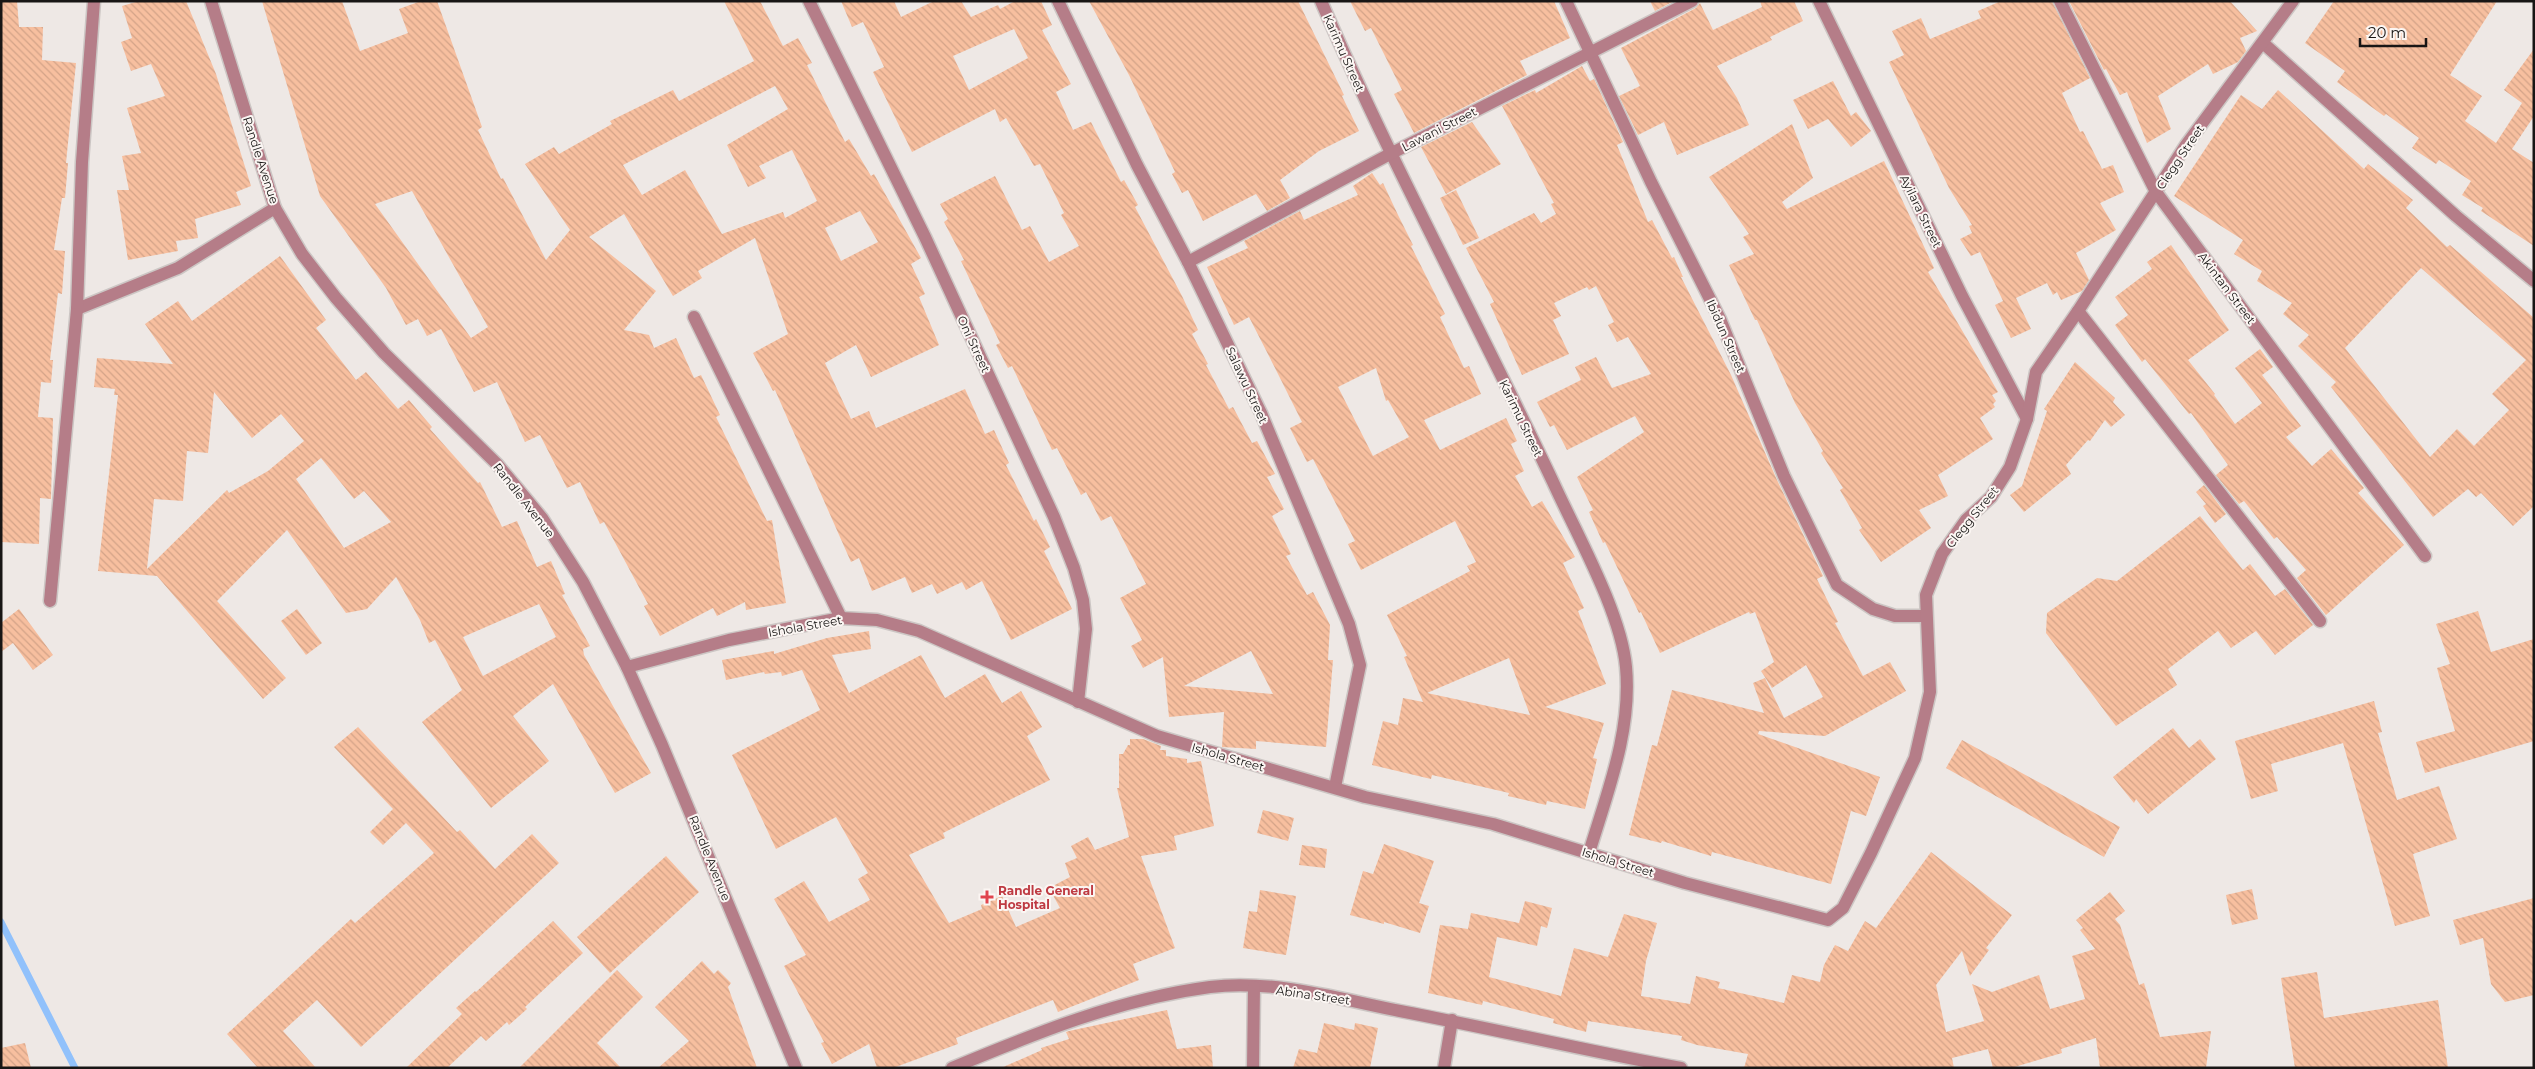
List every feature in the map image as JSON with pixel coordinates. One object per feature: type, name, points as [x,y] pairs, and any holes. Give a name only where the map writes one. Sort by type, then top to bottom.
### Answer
[{"type":"street","points":[[50,601],[77,309],[82,162],[94,1]]},
{"type":"street","name":"Randle Avenue","points":[[211,1],[275,208],[302,254],[336,298],[384,354],[497,464],[542,518],[583,582],[627,666],[674,772],[796,1068]]},
{"type":"street","name":"Oni Street","points":[[809,1],[925,237],[1054,517],[1074,568],[1083,600],[1086,629],[1078,702]]},
{"type":"street","name":"Salawu Street","points":[[1058,1],[1261,413],[1355,646],[1360,665],[1335,787]]},
{"type":"street","name":"Karimu Street","points":[[1321,1],[1390,154],[1531,437],[1613,616],[1626,665],[1628,692],[1625,725],[1617,760],[1589,852]]},
{"type":"street","name":"Ibidun Street","points":[[1566,1],[1588,52],[1720,319],[1784,476],[1837,585],[1873,609],[1895,616],[1926,616]]},
{"type":"street","name":"Lawani Street","points":[[1188,262],[1390,154],[1588,52],[1692,1]]},
{"type":"street","name":"Ayilara Street","points":[[1819,1],[1962,296],[2027,419]]},
{"type":"street","name":"Akintan Street","points":[[2060,1],[2156,192],[2425,556]]},
{"type":"street","name":"Clegg Street","points":[[1837,915],[1843,908],[1871,853],[1915,758],[1930,692],[1926,595],[1942,554],[1966,520],[1996,490],[2010,467],[2027,419],[2036,372],[2186,145],[2293,1]]},
{"type":"street","points":[[2263,43],[2456,216],[2534,281]]},
{"type":"street","points":[[77,309],[178,268],[275,208]]},
{"type":"street","points":[[2078,311],[2320,620]]},
{"type":"street","points":[[694,317],[841,618]]},
{"type":"street","name":"Ishola Street","points":[[627,666],[729,640],[841,618],[877,620],[919,631],[1157,736],[1365,797],[1493,824],[1685,883],[1817,918],[1828,920],[1837,915]]},
{"type":"street","name":"Abina Street","points":[[952,1068],[1057,1026],[1120,1004],[1212,987],[1254,987],[1304,992],[1452,1020],[1579,1049],[1681,1068]]},
{"type":"street","points":[[1253,1068],[1254,987]]},
{"type":"street","points":[[1444,1068],[1452,1020]]},
{"type":"building","points":[[1,1],[17,1],[19,27],[43,27],[42,60],[76,63],[66,163],[68,163],[65,198],[62,198],[54,250],[65,251],[62,294],[58,293],[50,360],[53,360],[51,383],[41,382],[38,417],[53,418],[51,499],[40,498],[39,544],[1,542]]},
{"type":"building","points":[[139,1],[186,1],[216,74],[251,186],[236,192],[241,205],[195,219],[198,238],[176,241],[178,251],[128,260],[117,190],[129,190],[122,156],[141,153],[127,108],[165,96],[151,64],[131,71],[121,42],[132,38],[122,6]]},
{"type":"building","points":[[262,1],[342,1],[360,51],[408,33],[399,9],[421,1],[437,1],[482,127],[478,130],[501,179],[503,178],[546,260],[570,230],[525,164],[554,147],[559,154],[612,124],[610,121],[673,90],[679,101],[754,61],[724,1],[760,1],[783,46],[798,38],[812,63],[807,65],[845,142],[849,139],[871,176],[874,174],[921,258],[911,264],[925,294],[919,297],[939,345],[871,377],[856,345],[825,363],[851,419],[869,411],[876,428],[965,389],[985,434],[994,430],[1009,463],[1006,465],[1034,521],[1036,519],[1050,547],[1044,551],[1072,609],[1011,640],[982,581],[966,590],[962,582],[937,594],[932,584],[912,593],[905,577],[872,591],[859,558],[851,562],[775,390],[773,391],[753,353],[788,334],[755,238],[698,271],[702,278],[673,296],[624,214],[589,237],[656,291],[624,330],[649,335],[654,348],[676,338],[694,378],[701,375],[720,415],[716,417],[767,521],[772,520],[786,603],[746,610],[745,602],[717,616],[713,608],[660,636],[644,606],[648,604],[604,522],[600,524],[580,482],[567,488],[540,435],[525,442],[497,382],[474,392],[441,329],[427,336],[418,319],[406,325],[386,288],[320,196]],"holes":[[[775,86],[788,109],[727,145],[748,187],[766,178],[759,166],[792,150],[817,201],[785,218],[783,212],[722,234],[685,170],[642,195],[623,165]],[[412,191],[488,327],[471,338],[375,204]],[[860,211],[878,242],[841,261],[825,228]]]},
{"type":"building","points":[[841,1],[894,1],[901,17],[934,1],[961,1],[971,17],[998,5],[1000,9],[1015,1],[1041,1],[1052,25],[1042,30],[1071,84],[1056,92],[1073,130],[1091,122],[1121,182],[1124,180],[1138,205],[1135,207],[1182,296],[1198,330],[1192,334],[1229,409],[1233,407],[1252,443],[1257,441],[1275,474],[1267,477],[1284,509],[1272,516],[1291,554],[1286,556],[1307,595],[1313,592],[1330,625],[1328,660],[1333,660],[1326,747],[1256,741],[1256,749],[1222,747],[1224,712],[1169,717],[1163,657],[1143,668],[1131,646],[1142,640],[1120,598],[1146,584],[1111,516],[1101,521],[1086,492],[1081,495],[1057,448],[1052,450],[1012,366],[1008,368],[996,345],[1000,343],[961,261],[964,260],[944,222],[948,219],[940,204],[995,176],[1022,230],[1030,226],[1049,262],[1079,246],[1061,215],[1064,213],[1040,164],[1034,166],[1006,118],[1000,122],[995,109],[912,152],[873,72],[884,67],[863,22],[852,27]],"holes":[[[1014,29],[1028,58],[969,90],[953,56]],[[1251,651],[1273,694],[1184,686]]]},
{"type":"building","points":[[1089,1],[1298,1],[1344,95],[1342,96],[1359,131],[1319,151],[1280,180],[1290,198],[1267,211],[1256,194],[1203,221],[1188,190],[1182,193],[1172,174],[1175,172],[1129,75]]},
{"type":"building","points":[[1350,1],[1554,1],[1570,38],[1520,61],[1527,75],[1414,133],[1394,94],[1402,90],[1371,28],[1365,31]]},
{"type":"building","points":[[1650,1],[1674,1],[1655,11]]},
{"type":"building","points":[[1760,1],[1794,1],[1803,21],[1770,37],[1772,40],[1717,66],[1737,98],[1749,125],[1677,155],[1664,122],[1638,135],[1619,96],[1640,86],[1621,48],[1696,8],[1700,3],[1713,30],[1762,7]]},
{"type":"building","points":[[2001,1],[2052,1],[2090,78],[2062,93],[2080,132],[2083,131],[2102,169],[2113,165],[2124,192],[2100,203],[2116,230],[2076,253],[2089,280],[2082,291],[2061,300],[2057,292],[2053,295],[2047,283],[2016,298],[2031,329],[2011,338],[1995,305],[2003,301],[1980,252],[1971,256],[1960,239],[1972,233],[1969,226],[1972,225],[1949,188],[1889,62],[1904,55],[1892,31],[1921,18],[1930,39],[1981,18],[1978,11]]},
{"type":"building","points":[[2069,1],[2230,1],[2257,31],[2240,38],[2246,51],[2238,62],[2213,74],[2208,64],[2158,96],[2171,129],[2147,143],[2127,92],[2120,95],[2106,69],[2104,70]]},
{"type":"building","points":[[2334,1],[2497,1],[2450,75],[2482,96],[2465,121],[2496,143],[2522,103],[2504,90],[2534,49],[2534,116],[2512,149],[2534,163],[2534,246],[2481,211],[2483,208],[2462,195],[2471,181],[2439,160],[2436,164],[2412,148],[2419,138],[2386,114],[2384,116],[2337,82],[2345,71],[2305,43]]},
{"type":"building","points":[[1582,66],[1590,81],[1594,79],[1623,142],[1617,145],[1648,222],[1652,220],[1672,258],[1674,257],[1683,277],[1681,277],[1731,375],[1777,480],[1823,576],[1817,579],[1838,622],[1835,623],[1863,676],[1890,662],[1906,691],[1825,736],[1759,731],[1758,734],[1880,777],[1866,816],[1851,811],[1831,884],[1712,852],[1711,856],[1662,841],[1661,843],[1629,835],[1652,745],[1657,746],[1672,690],[1764,713],[1753,683],[1765,678],[1784,718],[1823,697],[1806,665],[1772,688],[1761,671],[1774,662],[1755,612],[1750,614],[1749,612],[1660,653],[1605,542],[1603,543],[1589,512],[1593,510],[1577,477],[1644,432],[1635,416],[1567,450],[1554,425],[1550,427],[1537,402],[1581,380],[1575,367],[1596,357],[1612,388],[1651,374],[1628,337],[1617,342],[1608,325],[1614,322],[1596,286],[1589,290],[1587,287],[1554,303],[1561,316],[1553,320],[1569,354],[1522,375],[1490,304],[1494,302],[1466,248],[1534,213],[1541,223],[1556,214],[1551,204],[1554,203],[1502,106],[1535,90],[1536,93]]},
{"type":"building","points":[[1833,81],[1851,116],[1856,112],[1871,131],[1851,147],[1828,119],[1808,129],[1793,100]]},
{"type":"building","points":[[2278,90],[2364,169],[2368,164],[2413,200],[2406,208],[2447,247],[2450,245],[2534,318],[2534,506],[2513,526],[2481,493],[2476,497],[2468,489],[2433,517],[2331,387],[2336,382],[2298,346],[2309,335],[2283,314],[2292,303],[2257,281],[2262,271],[2234,254],[2243,240],[2174,196],[2241,95],[2262,109]],"holes":[[[2421,268],[2526,360],[2492,394],[2509,410],[2474,446],[2457,429],[2430,457],[2345,348]]]},
{"type":"building","points":[[1472,122],[1501,164],[1446,194],[1421,147]]},
{"type":"building","points":[[1792,124],[1813,178],[1782,202],[1787,209],[1884,161],[1934,268],[1928,272],[1998,392],[1992,395],[1996,401],[1993,404],[1995,407],[1980,418],[1993,439],[1938,475],[1948,496],[1919,510],[1931,528],[1881,562],[1859,530],[1862,528],[1840,490],[1843,488],[1821,453],[1823,451],[1795,403],[1757,320],[1755,320],[1729,265],[1754,254],[1743,237],[1749,234],[1709,177]]},
{"type":"building","points":[[1372,173],[1380,185],[1383,183],[1413,245],[1411,246],[1445,314],[1440,317],[1464,368],[1469,366],[1481,394],[1424,420],[1440,450],[1506,418],[1517,441],[1511,444],[1524,471],[1515,476],[1532,507],[1542,501],[1575,557],[1563,563],[1584,608],[1578,611],[1606,684],[1545,707],[1604,723],[1593,758],[1597,759],[1585,809],[1547,801],[1546,805],[1508,796],[1509,793],[1432,775],[1431,779],[1372,765],[1383,721],[1398,725],[1403,698],[1423,702],[1404,657],[1407,656],[1387,615],[1470,571],[1467,566],[1476,562],[1455,521],[1361,570],[1348,544],[1355,541],[1313,459],[1307,462],[1290,428],[1302,422],[1275,368],[1249,317],[1234,325],[1207,267],[1248,248],[1244,241],[1300,211],[1304,220],[1358,195],[1353,186]],"holes":[[[1376,368],[1386,401],[1388,400],[1409,437],[1373,456],[1338,387]],[[1509,658],[1530,715],[1427,693]]]},
{"type":"building","points":[[1456,190],[1479,238],[1463,245],[1440,198]]},
{"type":"building","points":[[2171,245],[2229,330],[2188,360],[2215,394],[2235,424],[2262,403],[2235,368],[2260,349],[2273,367],[2262,375],[2301,426],[2286,437],[2312,466],[2331,449],[2364,488],[2358,493],[2404,545],[2326,615],[2297,578],[2306,570],[2277,537],[2274,539],[2244,501],[2239,504],[2216,475],[2228,465],[2191,413],[2189,414],[2145,359],[2142,362],[2115,325],[2128,315],[2115,297],[2152,269],[2147,262]]},
{"type":"building","points":[[280,256],[326,320],[316,328],[356,380],[366,372],[398,409],[409,400],[432,427],[430,429],[478,483],[480,482],[502,527],[517,521],[537,567],[551,561],[565,594],[562,595],[590,646],[583,649],[584,655],[651,773],[615,793],[553,684],[513,716],[549,761],[491,808],[422,722],[462,690],[435,640],[429,643],[420,620],[396,577],[367,609],[346,613],[287,530],[217,601],[286,678],[263,699],[157,576],[98,571],[118,395],[114,395],[115,389],[94,387],[97,358],[173,364],[145,324],[178,301],[192,321]],"holes":[[[214,392],[252,438],[281,414],[304,441],[268,471],[229,493],[227,490],[147,569],[154,499],[183,501],[187,451],[208,453]],[[321,458],[354,499],[364,491],[391,522],[344,548],[296,479]],[[539,604],[556,637],[483,676],[463,637]]]},
{"type":"building","points":[[2075,362],[2115,398],[2113,402],[2125,415],[2111,427],[2105,420],[2090,441],[2088,440],[2066,465],[2071,474],[2024,512],[2010,495],[2022,486],[2047,411],[2044,409]]},
{"type":"building","points":[[2204,485],[2226,514],[2215,523],[2203,506],[2206,504],[2196,492]]},
{"type":"building","points":[[2200,516],[2243,570],[2250,564],[2275,596],[2285,589],[2313,625],[2275,655],[2256,631],[2231,648],[2218,631],[2168,669],[2177,685],[2116,726],[2046,633],[2047,613],[2097,578],[2117,581]]},
{"type":"building","points":[[19,609],[53,655],[33,670],[13,643],[1,652],[1,623]]},
{"type":"building","points":[[297,609],[322,643],[306,655],[281,621]]},
{"type":"building","points":[[2478,611],[2491,652],[2534,639],[2534,741],[2425,773],[2416,742],[2455,731],[2437,668],[2450,664],[2436,624]]},
{"type":"building","points":[[869,631],[871,649],[832,655],[849,693],[921,655],[945,698],[985,674],[1002,703],[1021,691],[1042,727],[1027,736],[1050,780],[943,833],[945,838],[909,855],[949,923],[982,909],[981,905],[1002,896],[1016,927],[1060,908],[1049,888],[1070,877],[1065,863],[1077,858],[1071,846],[1088,837],[1095,850],[1129,837],[1117,788],[1119,788],[1119,754],[1123,754],[1128,745],[1130,745],[1130,739],[1143,739],[1161,746],[1160,750],[1166,750],[1166,756],[1187,759],[1187,763],[1201,761],[1214,826],[1174,836],[1177,850],[1141,856],[1175,948],[1133,964],[1139,980],[1058,1012],[1053,1000],[956,1038],[958,1044],[893,1068],[877,1068],[869,1044],[832,1064],[821,1043],[824,1042],[784,966],[806,955],[774,899],[804,881],[829,922],[870,900],[858,879],[868,873],[836,817],[776,849],[732,755],[820,710],[802,670],[782,676],[781,672],[765,674],[764,672],[726,680],[722,660],[774,651],[774,654],[827,638]]},
{"type":"building","points":[[2374,701],[2382,732],[2378,733],[2397,800],[2439,786],[2457,839],[2413,854],[2430,916],[2395,926],[2343,743],[2271,764],[2278,791],[2251,799],[2235,741]]},
{"type":"building","points":[[358,727],[457,832],[460,830],[495,869],[532,834],[559,863],[361,1047],[317,1000],[283,1031],[316,1068],[258,1068],[227,1034],[351,919],[355,923],[434,853],[406,823],[383,845],[370,832],[393,809],[334,747]]},
{"type":"building","points":[[2173,728],[2189,748],[2200,739],[2216,759],[2148,814],[2136,799],[2134,803],[2113,777]]},
{"type":"building","points":[[1962,740],[2120,827],[2104,857],[1946,768]]},
{"type":"building","points":[[1263,810],[1294,818],[1288,841],[1257,833]]},
{"type":"building","points":[[1384,844],[1434,861],[1419,903],[1429,906],[1420,933],[1384,922],[1384,924],[1350,915],[1363,871],[1373,874]]},
{"type":"building","points":[[1302,845],[1327,849],[1325,868],[1299,865]]},
{"type":"building","points":[[1931,852],[2012,915],[1986,948],[1989,950],[1970,976],[1962,951],[1936,985],[1946,1032],[1984,1021],[1972,984],[1992,992],[2039,975],[2050,1009],[2085,999],[2072,956],[2095,949],[2080,930],[2083,928],[2076,920],[2110,892],[2125,911],[2115,919],[2120,925],[2139,985],[2144,983],[2160,1037],[2211,1031],[2206,1068],[2100,1068],[2096,1038],[2061,1049],[2062,1053],[2011,1068],[1993,1068],[1988,1049],[1952,1058],[1954,1068],[1744,1068],[1748,1054],[1697,1045],[1681,1040],[1682,1036],[1588,1021],[1586,1032],[1553,1023],[1554,1019],[1483,1001],[1482,1005],[1428,993],[1440,925],[1468,929],[1471,913],[1519,923],[1525,901],[1552,908],[1547,928],[1541,926],[1537,946],[1497,937],[1489,977],[1561,996],[1574,948],[1608,957],[1624,914],[1657,923],[1646,961],[1641,996],[1690,1004],[1696,976],[1720,982],[1718,988],[1784,1003],[1792,975],[1820,982],[1824,965],[1835,945],[1848,951],[1865,921],[1876,928]]},
{"type":"building","points":[[666,856],[699,892],[610,973],[577,937]]},
{"type":"building","points":[[2252,889],[2258,919],[2232,925],[2226,895]]},
{"type":"building","points":[[1260,890],[1296,896],[1286,955],[1243,948],[1249,911],[1257,912]]},
{"type":"building","points":[[2534,898],[2534,995],[2505,1002],[2491,984],[2483,938],[2460,945],[2453,920]]},
{"type":"building","points":[[553,921],[583,953],[525,1007],[527,1009],[509,1025],[507,1022],[486,1041],[481,1036],[447,1068],[406,1068],[462,1014],[456,1008]]},
{"type":"building","points":[[702,961],[714,974],[718,970],[731,983],[728,987],[757,1068],[658,1068],[689,1041],[655,1007]]},
{"type":"building","points":[[617,970],[643,997],[597,1043],[621,1068],[519,1068]]},
{"type":"building","points":[[2317,972],[2324,1018],[2438,1000],[2448,1068],[2295,1068],[2281,978]]},
{"type":"building","points":[[1167,1010],[1177,1049],[1211,1045],[1213,1068],[1001,1068],[1042,1050],[1041,1048],[1069,1039],[1066,1032]]},
{"type":"building","points":[[1324,1023],[1354,1030],[1355,1023],[1378,1028],[1370,1068],[1293,1068],[1299,1049],[1317,1053]]},
{"type":"building","points":[[25,1043],[31,1068],[1,1068],[1,1048]]},
{"type":"waterway","points":[[1,922],[75,1068]]},
{"type":"place","name":"Randle General Hospital","points":[[987,897]]}]
